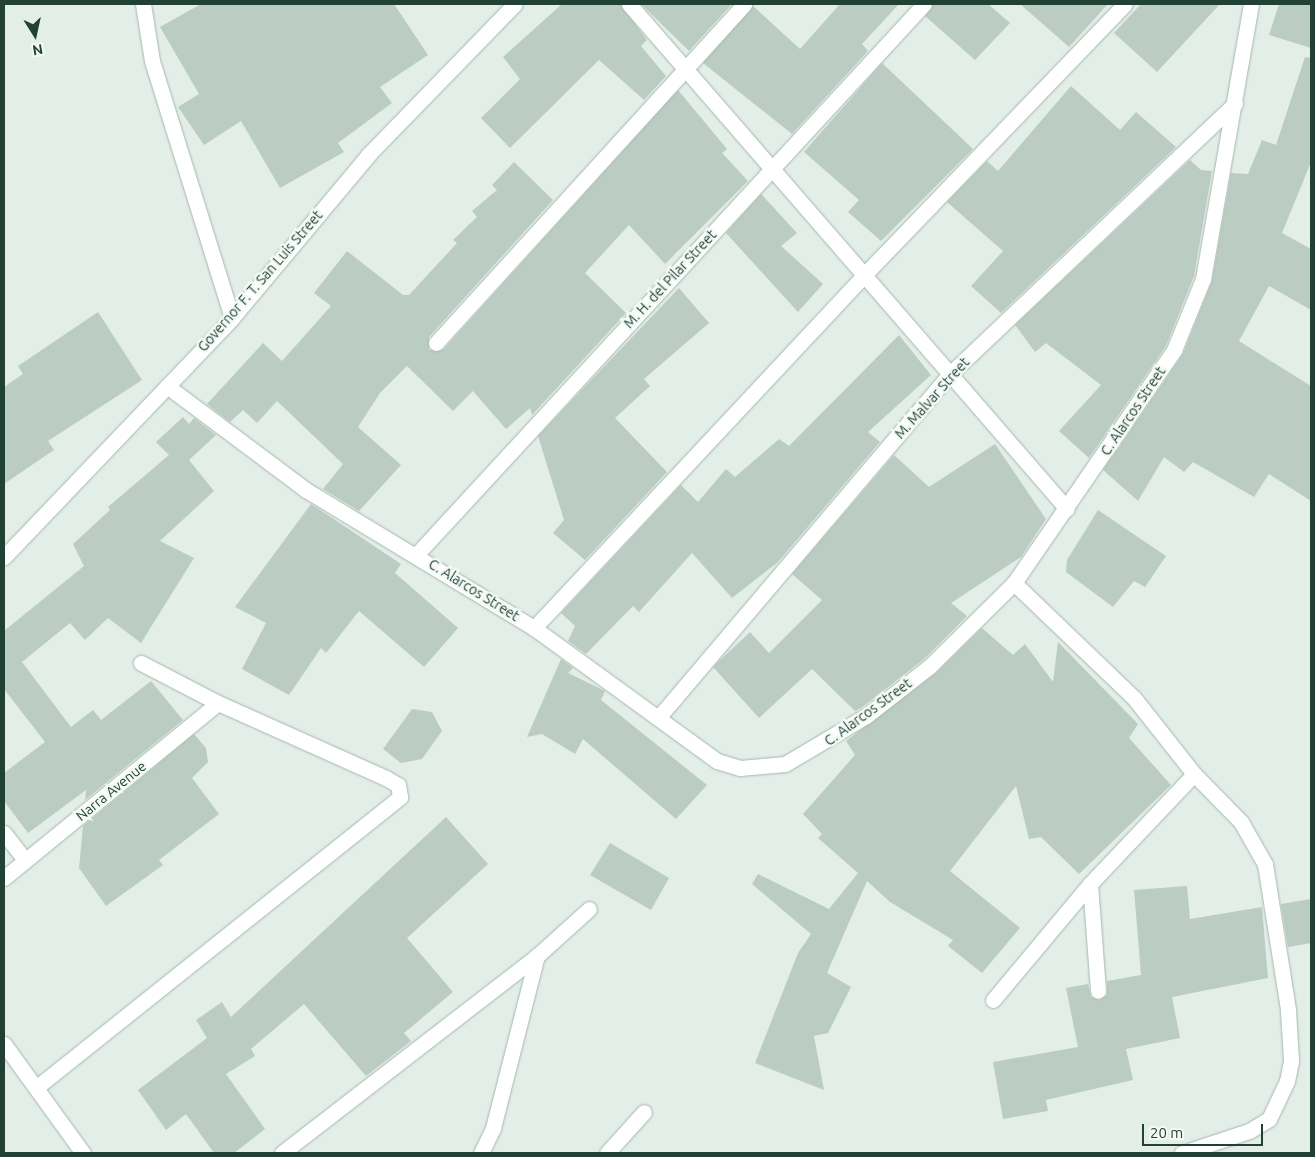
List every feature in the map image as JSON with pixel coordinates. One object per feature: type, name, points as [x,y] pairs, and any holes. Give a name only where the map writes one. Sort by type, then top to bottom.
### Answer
[{"type":"street","points":[[142,4],[152,61],[232,318]]},
{"type":"street","name":"Governor F. T. San Luis Street","points":[[4,557],[232,318],[369,154],[515,4]]},
{"type":"street","points":[[629,4],[685,65],[772,168],[866,273],[950,374],[1067,509]]},
{"type":"street","points":[[436,343],[685,65],[744,4]]},
{"type":"street","name":"M. H. del Pilar Street","points":[[417,554],[924,4]]},
{"type":"street","points":[[534,628],[866,273],[1125,4]]},
{"type":"street","name":"C. Alarcos Street","points":[[167,386],[306,490],[417,554],[534,628],[717,761],[740,768],[785,764],[806,756],[895,694],[930,666],[1014,583],[1067,509],[1174,350],[1191,315],[1203,279],[1251,4]]},
{"type":"street","name":"M. Malvar Street","points":[[658,718],[950,374],[1235,104]]},
{"type":"street","points":[[1014,583],[1134,698],[1194,774],[1240,822],[1264,864],[1291,1062],[1281,1097],[1269,1118],[1248,1131],[1182,1153]]},
{"type":"street","points":[[37,1087],[400,797],[398,785],[386,778],[218,703],[141,663]]},
{"type":"street","name":"Narra Avenue","points":[[4,878],[218,703]]},
{"type":"street","points":[[993,1000],[1090,884],[1194,774]]},
{"type":"street","points":[[4,833],[25,860]]},
{"type":"street","points":[[1090,884],[1098,992]]},
{"type":"street","points":[[282,1153],[536,956],[589,909]]},
{"type":"street","points":[[481,1153],[493,1128],[536,956]]},
{"type":"street","points":[[4,1044],[83,1153]]},
{"type":"street","points":[[607,1153],[644,1112]]},
{"type":"building","points":[[201,4],[394,4],[428,55],[380,87],[392,103],[338,143],[344,152],[280,188],[241,121],[204,145],[178,107],[199,94],[160,27]]},
{"type":"building","points":[[562,4],[620,4],[647,40],[641,46],[666,76],[644,100],[599,60],[510,148],[481,118],[520,79],[503,57]]},
{"type":"building","points":[[641,4],[732,4],[689,51]]},
{"type":"building","points":[[840,4],[899,4],[862,44],[868,51],[792,134],[703,63],[753,6],[800,49]]},
{"type":"building","points":[[933,4],[988,4],[1010,23],[975,60],[925,16]]},
{"type":"building","points":[[1020,4],[1108,4],[1069,47]]},
{"type":"building","points":[[1141,4],[1220,4],[1157,72],[1114,33]]},
{"type":"building","points":[[1279,4],[1311,4],[1311,48],[1269,35]]},
{"type":"building","points":[[1305,57],[1311,58],[1311,162],[1282,233],[1311,249],[1311,310],[1269,286],[1239,341],[1311,386],[1311,501],[1269,474],[1254,497],[1193,462],[1184,472],[1164,457],[1138,501],[1103,470],[1183,354],[1212,281],[1231,173],[1248,174],[1262,140],[1276,145]]},
{"type":"building","points":[[882,63],[973,149],[881,241],[848,212],[859,200],[804,152]]},
{"type":"building","points":[[1071,86],[1120,130],[1136,112],[1176,147],[1001,313],[971,286],[1003,251],[947,202],[987,161],[998,171]]},
{"type":"building","points":[[678,90],[727,149],[722,153],[748,181],[665,264],[629,225],[585,273],[626,313],[532,415],[530,408],[506,429],[473,391],[453,411],[407,366],[380,393],[358,427],[401,465],[359,511],[323,489],[343,464],[277,401],[257,423],[243,410],[230,422],[207,404],[263,343],[282,361],[331,306],[314,293],[347,251],[403,295],[409,295],[457,243],[453,240],[477,217],[472,211],[497,190],[492,185],[514,162],[553,200],[429,337],[429,350],[443,350]]},
{"type":"building","points":[[1190,160],[1201,170],[1212,171],[1194,276],[1166,346],[1089,458],[1059,431],[1101,385],[1046,343],[1035,352],[1015,325]]},
{"type":"building","points":[[761,194],[797,233],[781,246],[823,284],[798,312],[726,233]]},
{"type":"building","points":[[679,288],[709,323],[644,379],[650,386],[615,418],[667,472],[585,560],[553,533],[564,520],[538,436]]},
{"type":"building","points":[[98,312],[142,380],[48,441],[54,450],[4,484],[4,387],[23,374],[18,366]]},
{"type":"building","points":[[899,335],[931,375],[868,432],[880,442],[778,562],[732,598],[692,553],[639,612],[633,606],[586,654],[568,641],[575,626],[561,613],[681,485],[698,502],[726,469],[735,477],[779,439],[789,446]]},
{"type":"building","points":[[183,417],[189,424],[194,418],[216,435],[189,460],[214,491],[160,541],[194,558],[141,643],[108,618],[85,640],[70,623],[22,662],[71,727],[93,710],[101,720],[151,681],[183,720],[85,800],[86,790],[28,833],[4,801],[4,773],[45,742],[4,689],[4,631],[84,566],[73,544],[110,510],[108,507],[169,455],[156,442]]},
{"type":"building","points":[[995,444],[1046,519],[1021,557],[951,603],[967,616],[924,659],[861,708],[855,711],[812,669],[759,718],[713,667],[750,632],[769,653],[822,600],[792,574],[894,455],[929,487]]},
{"type":"building","points":[[311,504],[401,564],[395,573],[458,628],[424,667],[359,611],[326,653],[321,648],[289,695],[242,669],[266,623],[235,607]]},
{"type":"building","points":[[1098,510],[1166,556],[1145,587],[1134,581],[1113,607],[1066,572],[1067,560]]},
{"type":"building","points":[[982,628],[1013,655],[1025,644],[1053,682],[1058,642],[1138,724],[1129,738],[1171,785],[1079,874],[1041,837],[1029,839],[1016,786],[950,871],[1020,928],[982,973],[948,946],[953,940],[890,902],[867,881],[827,973],[851,987],[828,1033],[814,1036],[824,1090],[755,1063],[798,953],[811,934],[752,884],[758,874],[829,909],[858,873],[818,838],[822,834],[803,814],[855,755],[846,741],[936,673]]},
{"type":"building","points":[[561,659],[573,668],[568,673],[605,691],[601,700],[707,785],[676,819],[583,739],[575,754],[542,734],[527,737]]},
{"type":"building","points":[[412,709],[432,712],[442,731],[422,759],[401,763],[383,749]]},
{"type":"building","points":[[194,734],[206,748],[208,762],[192,778],[219,814],[159,860],[163,865],[106,906],[79,868],[83,826]]},
{"type":"building","points":[[446,817],[488,864],[407,938],[453,992],[404,1033],[411,1041],[366,1076],[304,1004],[251,1049],[255,1056],[226,1074],[265,1129],[234,1153],[214,1153],[186,1114],[166,1130],[138,1090],[207,1038],[196,1020],[222,1002],[231,1017]]},
{"type":"building","points":[[610,843],[669,878],[651,910],[590,875]]},
{"type":"building","points":[[1187,886],[1190,919],[1262,907],[1268,978],[1172,997],[1180,1038],[1126,1049],[1133,1080],[1046,1100],[1048,1111],[1003,1119],[993,1062],[1078,1047],[1066,988],[1088,984],[1091,997],[1099,1000],[1107,995],[1107,981],[1141,975],[1134,890]]},
{"type":"building","points":[[1311,899],[1311,943],[1288,947],[1281,904]]}]
